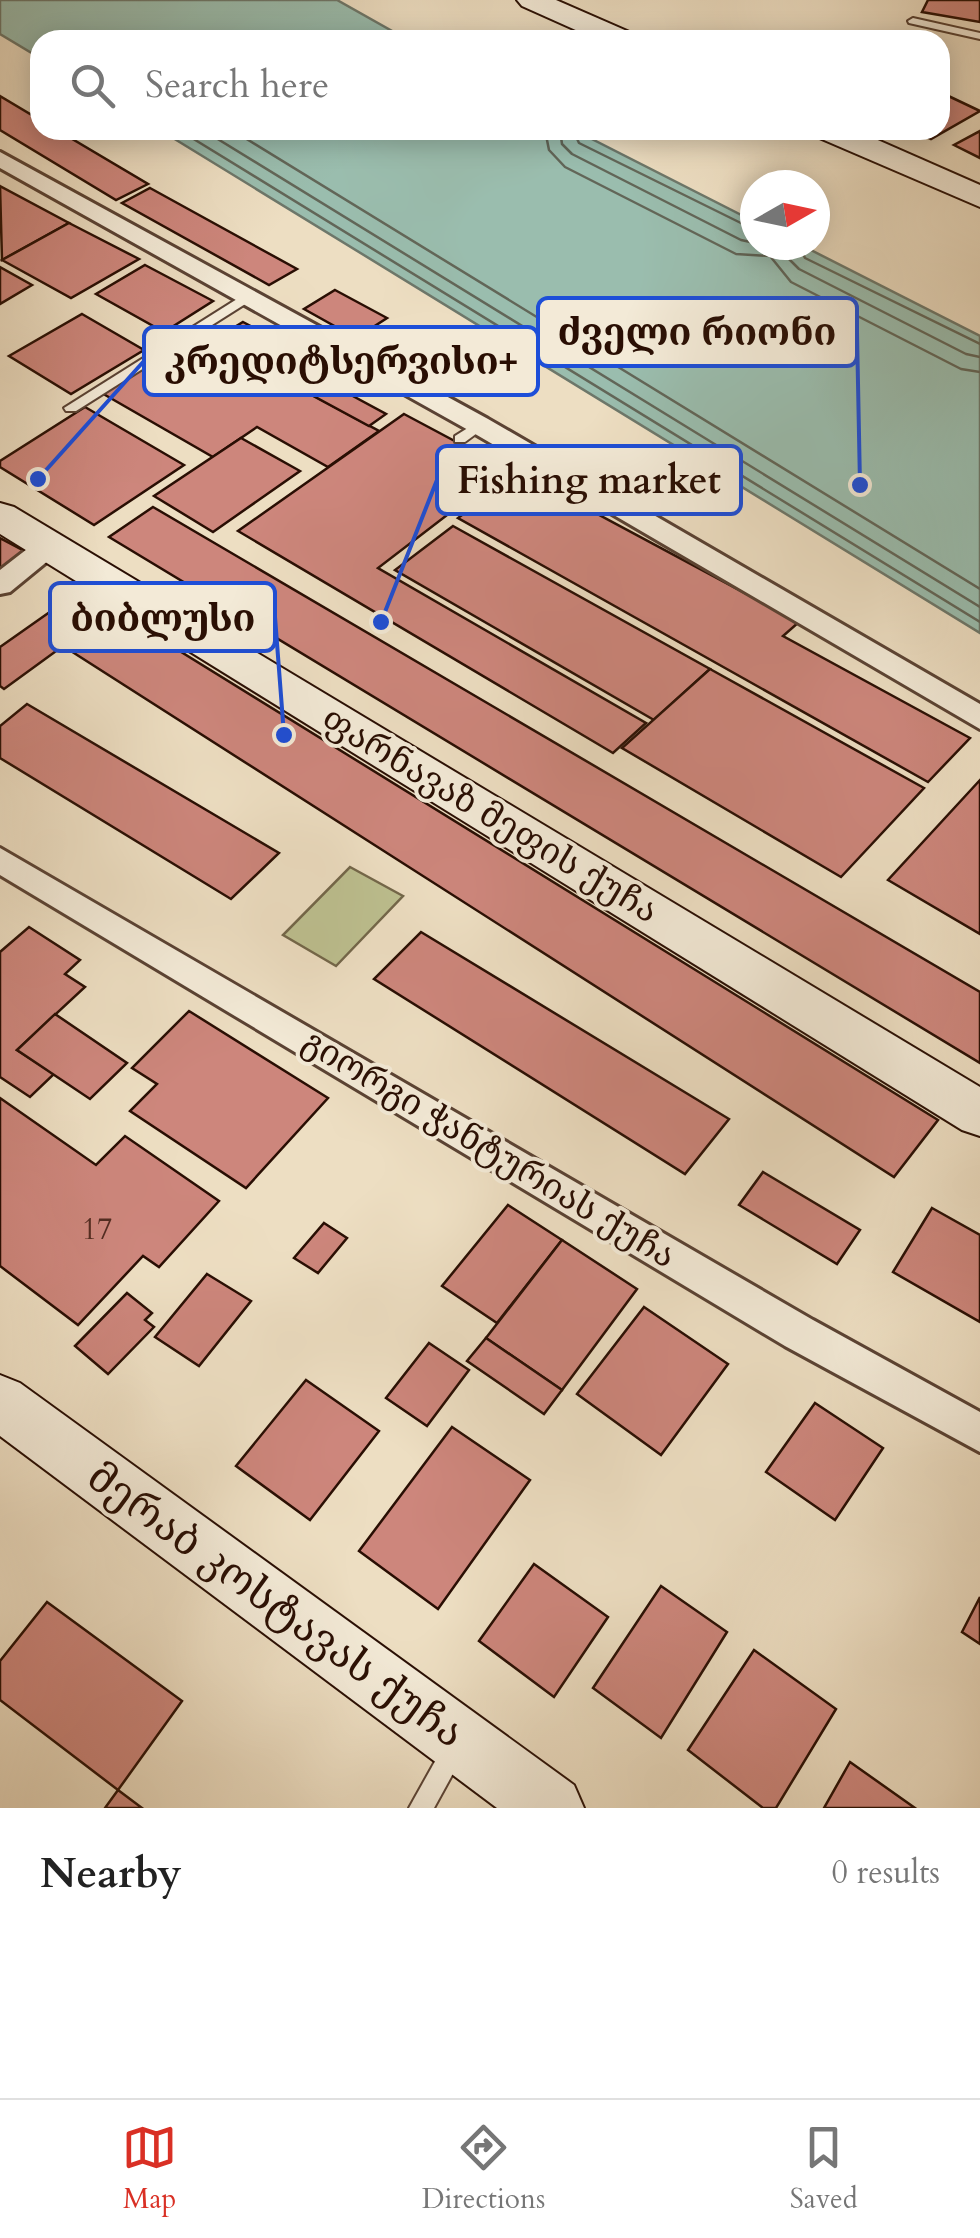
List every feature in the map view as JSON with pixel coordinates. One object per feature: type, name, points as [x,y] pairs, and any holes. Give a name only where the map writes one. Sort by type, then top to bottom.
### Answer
[{"type":"main road","points":[[532,0],[600,30]]},
{"type":"main road","points":[[851,140],[980,197]]},
{"type":"main road","name":"ფარნავაზ მეფის ქუჩა","points":[[0,516],[980,1114]]},
{"type":"main road","name":"მერაბ კოსტავას ქუჩა","points":[[0,1402],[551,1808]]},
{"type":"street","points":[[0,159],[470,432],[980,718]]},
{"type":"street","points":[[0,585],[50,545]]},
{"type":"street","name":"გიორგი ჭანტურიას ქუჩა","points":[[0,860],[799,1333],[980,1433]]},
{"type":"lane","points":[[913,21],[980,36]]},
{"type":"lane","points":[[70,408],[245,298]]},
{"type":"lane","points":[[421,1808],[459,1740]]},
{"type":"green space","points":[[350,867],[403,896],[336,966],[283,935]]},
{"type":"water","points":[[0,0],[337,0],[390,30],[30,30],[30,52],[0,34]]},
{"type":"water","points":[[176,140],[594,140],[740,214],[740,260],[830,260],[980,336],[980,633]]},
{"type":"building","points":[[928,0],[980,0],[980,22],[922,12]]},
{"type":"building","points":[[0,96],[30,114],[30,140],[74,140],[148,184],[116,200],[0,130]]},
{"type":"building","points":[[950,97],[980,111],[950,128]]},
{"type":"building","points":[[980,131],[980,158],[954,145]]},
{"type":"building","points":[[0,186],[69,223],[2,260]]},
{"type":"building","points":[[150,188],[297,269],[269,285],[122,203]]},
{"type":"building","points":[[69,223],[139,259],[71,298],[2,260]]},
{"type":"building","points":[[145,265],[213,301],[164,332],[96,294]]},
{"type":"building","points":[[0,267],[32,285],[0,304]]},
{"type":"building","points":[[335,290],[387,318],[356,338],[304,309]]},
{"type":"building","points":[[82,314],[144,350],[71,394],[9,356]]},
{"type":"building","points":[[243,322],[338,373],[308,393],[212,341]]},
{"type":"building","points":[[212,341],[379,431],[328,467],[257,427],[213,457],[100,392],[176,344],[193,353]]},
{"type":"building","points":[[325,381],[386,414],[369,426],[308,393]]},
{"type":"building","points":[[85,407],[184,465],[94,525],[0,467],[0,461]]},
{"type":"building","points":[[404,414],[507,469],[378,568],[646,723],[613,753],[238,531]]},
{"type":"building","points":[[241,438],[300,471],[213,532],[154,496]]},
{"type":"building","points":[[519,472],[799,622],[783,636],[970,738],[928,782],[458,518]]},
{"type":"building","points":[[153,507],[980,992],[980,1063],[109,537]]},
{"type":"building","points":[[453,526],[710,669],[654,720],[395,570]]},
{"type":"building","points":[[0,538],[28,553],[0,574]]},
{"type":"building","points":[[81,590],[938,1120],[894,1177],[63,646],[4,689],[0,686],[0,647]]},
{"type":"building","points":[[710,669],[924,788],[841,877],[622,748]]},
{"type":"building","points":[[27,704],[279,853],[231,899],[0,758],[0,726]]},
{"type":"building","points":[[980,780],[980,934],[888,880]]},
{"type":"building","points":[[29,927],[80,960],[65,974],[85,987],[17,1050],[54,1074],[30,1097],[0,1077],[0,952]]},
{"type":"building","points":[[421,932],[729,1119],[685,1174],[374,979]]},
{"type":"building","points":[[189,1011],[328,1098],[246,1188],[130,1111],[157,1084],[132,1068]]},
{"type":"building","points":[[55,1014],[127,1063],[90,1099],[17,1050]]},
{"type":"building","points":[[0,1098],[96,1165],[125,1136],[219,1201],[159,1267],[143,1256],[78,1325],[0,1266]]},
{"type":"building","points":[[763,1172],[860,1230],[837,1264],[739,1205]]},
{"type":"building","points":[[508,1205],[562,1240],[497,1323],[442,1286]]},
{"type":"building","points":[[932,1208],[980,1235],[980,1322],[893,1272]]},
{"type":"building","points":[[324,1223],[347,1238],[318,1273],[294,1258]]},
{"type":"building","points":[[562,1240],[637,1289],[562,1390],[486,1338]]},
{"type":"building","points":[[207,1274],[251,1301],[199,1366],[155,1337]]},
{"type":"building","points":[[127,1293],[152,1313],[145,1320],[154,1327],[108,1374],[75,1346]]},
{"type":"building","points":[[644,1307],[728,1364],[661,1455],[577,1394]]},
{"type":"building","points":[[486,1338],[562,1390],[544,1414],[467,1361]]},
{"type":"building","points":[[429,1343],[469,1370],[427,1426],[386,1398]]},
{"type":"building","points":[[306,1380],[379,1431],[310,1520],[236,1466]]},
{"type":"building","points":[[815,1403],[883,1448],[835,1520],[766,1472]]},
{"type":"building","points":[[452,1427],[530,1480],[438,1609],[359,1551]]},
{"type":"building","points":[[534,1564],[608,1617],[554,1697],[479,1641]]},
{"type":"building","points":[[661,1586],[727,1632],[661,1738],[593,1688]]},
{"type":"building","points":[[980,1597],[980,1644],[962,1632]]},
{"type":"building","points":[[47,1602],[182,1701],[118,1790],[0,1700],[0,1661]]},
{"type":"building","points":[[754,1650],[836,1709],[776,1808],[763,1808],[688,1750]]},
{"type":"building","points":[[850,1762],[915,1808],[824,1808]]},
{"type":"building","points":[[118,1790],[142,1808],[105,1808]]},
{"type":"place","name":"კრედიტსერვისი+","points":[[38,479]]},
{"type":"place","name":"ძველი რიონი","points":[[860,485]]},
{"type":"place","name":"Fishing market","points":[[381,622]]},
{"type":"place","name":"ბიბლუსი","points":[[284,735]]}]
